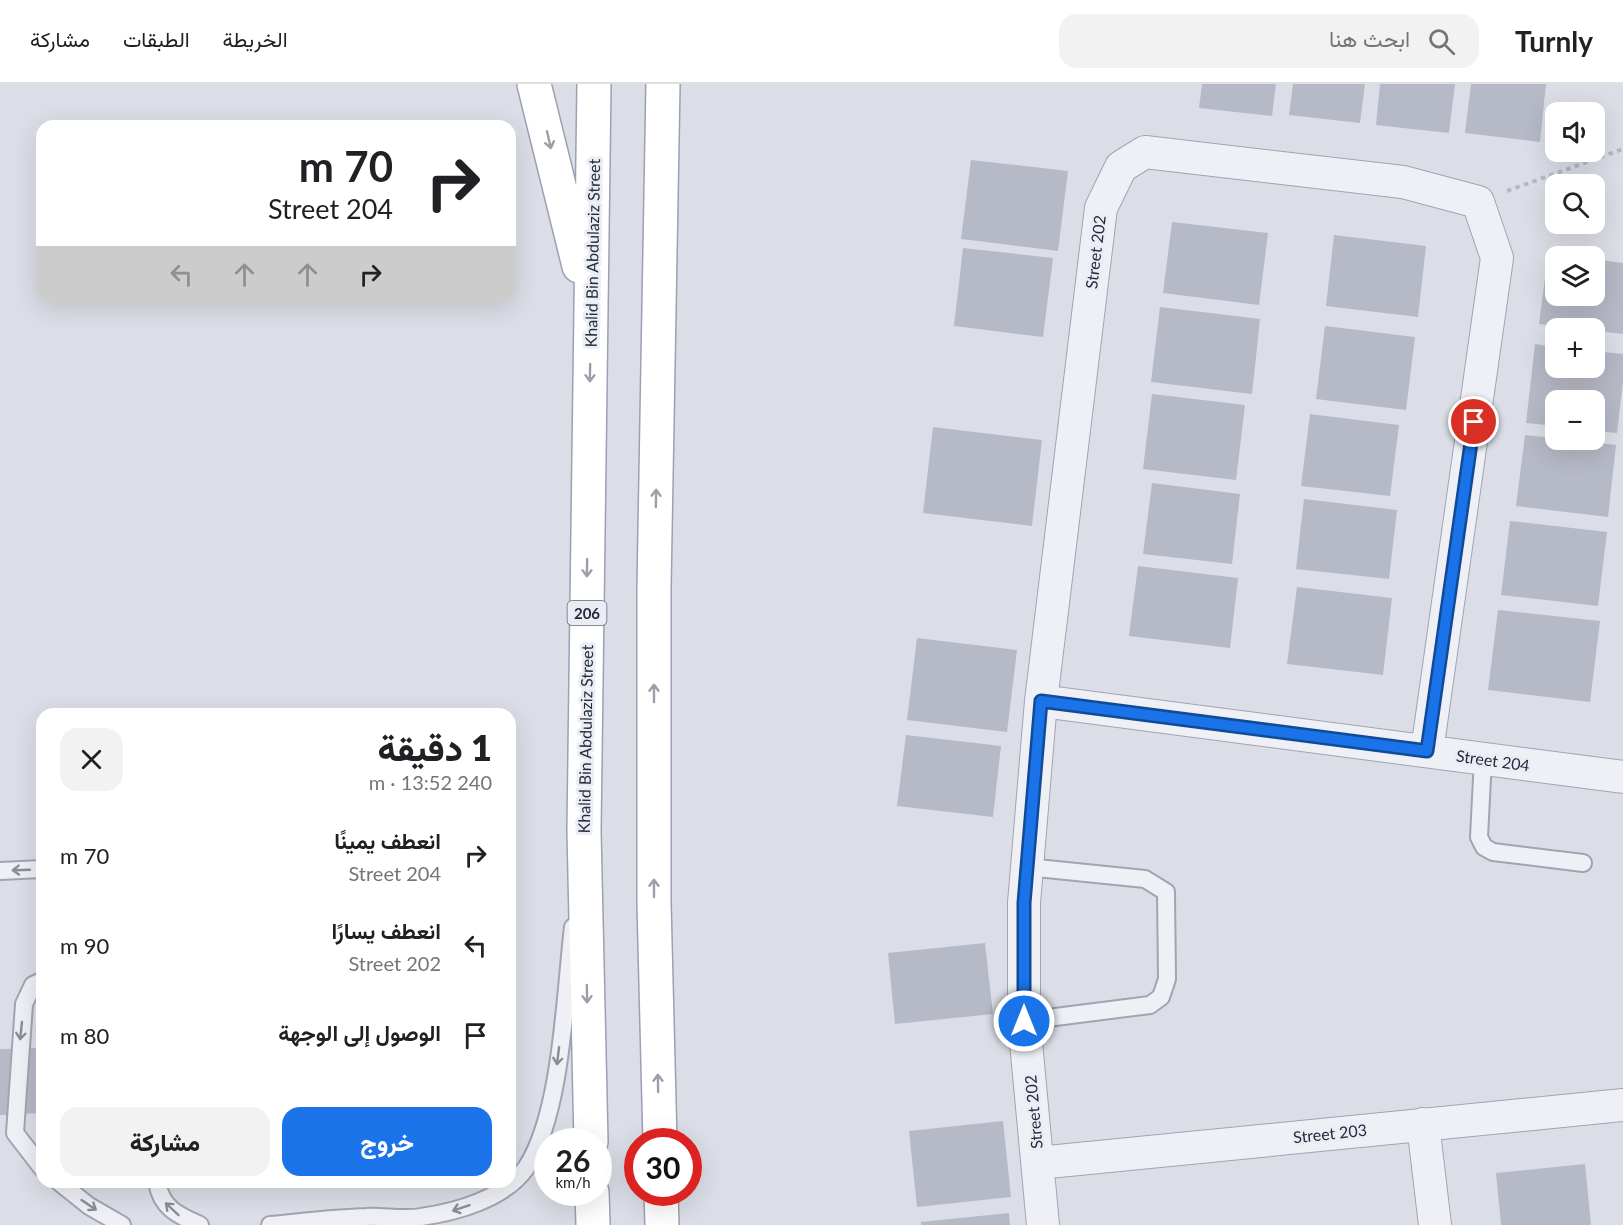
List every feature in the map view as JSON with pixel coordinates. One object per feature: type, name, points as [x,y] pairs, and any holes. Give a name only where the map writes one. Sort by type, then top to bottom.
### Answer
[{"type":"main road","points":[[534,84],[591,315]]},
{"type":"main road","name":"Khalid Bin Abdulaziz Street","points":[[591,1128],[584,831],[594,84]]},
{"type":"main road","points":[[660,1128],[654,903],[654,646],[666,90]]},
{"type":"main road","points":[[592,1206],[593,1225]]},
{"type":"main road","points":[[661,1206],[662,1225]]},
{"type":"street","name":"Street 202","points":[[1043,1225],[1024,1021],[1024,903],[1041,701],[1101,208],[1121,167],[1146,152],[1402,182],[1478,202]]},
{"type":"street","points":[[1427,751],[1497,258],[1478,202]]},
{"type":"street","name":"Street 204","points":[[1041,701],[1623,777]]},
{"type":"street","name":"Street 203","points":[[1038,1163],[1623,1105]]},
{"type":"street","points":[[1423,1124],[1435,1225]]},
{"type":"lane","points":[[1483,759],[1479,837],[1484,847],[1493,852],[1583,863]]},
{"type":"lane","points":[[516,1178],[525,1169],[540,1142],[549,1112],[584,831]]},
{"type":"lane","points":[[1024,1021],[1150,1005],[1161,997],[1167,979],[1166,892],[1161,888],[1145,879],[1027,867]]},
{"type":"lane","points":[[0,871],[36,869]]},
{"type":"lane","points":[[36,984],[33,985],[24,1004],[15,1132],[36,1160]]},
{"type":"lane","points":[[66,1188],[89,1206],[122,1225]]},
{"type":"lane","points":[[158,1188],[159,1196],[177,1215],[200,1225]]},
{"type":"lane","points":[[270,1225],[366,1217],[418,1218],[454,1211],[505,1188]]},
{"type":"path","points":[[1478,202],[1623,149]]},
{"type":"building","points":[[1202,84],[1276,84],[1272,116],[1199,108]]},
{"type":"building","points":[[1293,84],[1365,84],[1360,123],[1289,115]]},
{"type":"building","points":[[1380,84],[1455,84],[1449,133],[1376,125]]},
{"type":"building","points":[[1471,84],[1546,84],[1540,142],[1465,133]]},
{"type":"building","points":[[971,160],[1068,171],[1058,251],[961,239]]},
{"type":"building","points":[[1172,222],[1268,233],[1259,305],[1163,293]]},
{"type":"building","points":[[1334,235],[1426,246],[1418,317],[1326,306]]},
{"type":"building","points":[[963,248],[1053,258],[1043,337],[954,326]]},
{"type":"building","points":[[1605,261],[1623,263],[1623,334],[1605,332],[1605,318],[1545,318],[1545,325],[1539,324],[1545,277],[1545,306],[1605,306]]},
{"type":"building","points":[[1160,307],[1260,319],[1252,394],[1151,382]]},
{"type":"building","points":[[1325,326],[1415,337],[1406,410],[1316,399]]},
{"type":"building","points":[[1535,344],[1545,345],[1545,378],[1605,378],[1605,352],[1623,354],[1623,382],[1617,433],[1605,432],[1605,390],[1545,390],[1545,425],[1526,423]]},
{"type":"building","points":[[1152,394],[1245,405],[1236,480],[1143,469]]},
{"type":"building","points":[[1310,414],[1399,425],[1390,496],[1301,486]]},
{"type":"building","points":[[933,427],[1042,440],[1032,526],[923,513]]},
{"type":"building","points":[[1525,435],[1545,437],[1545,450],[1605,450],[1605,444],[1616,445],[1608,517],[1516,506]]},
{"type":"building","points":[[1152,483],[1240,494],[1232,564],[1143,554]]},
{"type":"building","points":[[1304,499],[1397,510],[1389,579],[1296,569]]},
{"type":"building","points":[[1510,521],[1607,532],[1598,606],[1501,595]]},
{"type":"building","points":[[1138,566],[1238,578],[1230,648],[1129,636]]},
{"type":"building","points":[[1297,587],[1392,598],[1383,675],[1287,664]]},
{"type":"building","points":[[1498,610],[1600,621],[1590,702],[1488,690]]},
{"type":"building","points":[[917,638],[1017,650],[1007,732],[907,720]]},
{"type":"building","points":[[906,735],[1001,746],[993,817],[897,806]]},
{"type":"building","points":[[985,943],[993,1014],[895,1024],[888,953]]},
{"type":"building","points":[[36,1048],[36,1113],[0,1115],[0,1049]]},
{"type":"building","points":[[1003,1121],[1011,1197],[917,1207],[909,1131]]},
{"type":"building","points":[[1585,1164],[1591,1225],[1501,1225],[1496,1173]]},
{"type":"building","points":[[1009,1213],[1010,1225],[921,1225],[921,1222]]},
{"type":"route","points":[[1024,1021],[1024,903],[1041,701],[1427,751],[1474,422]]}]
